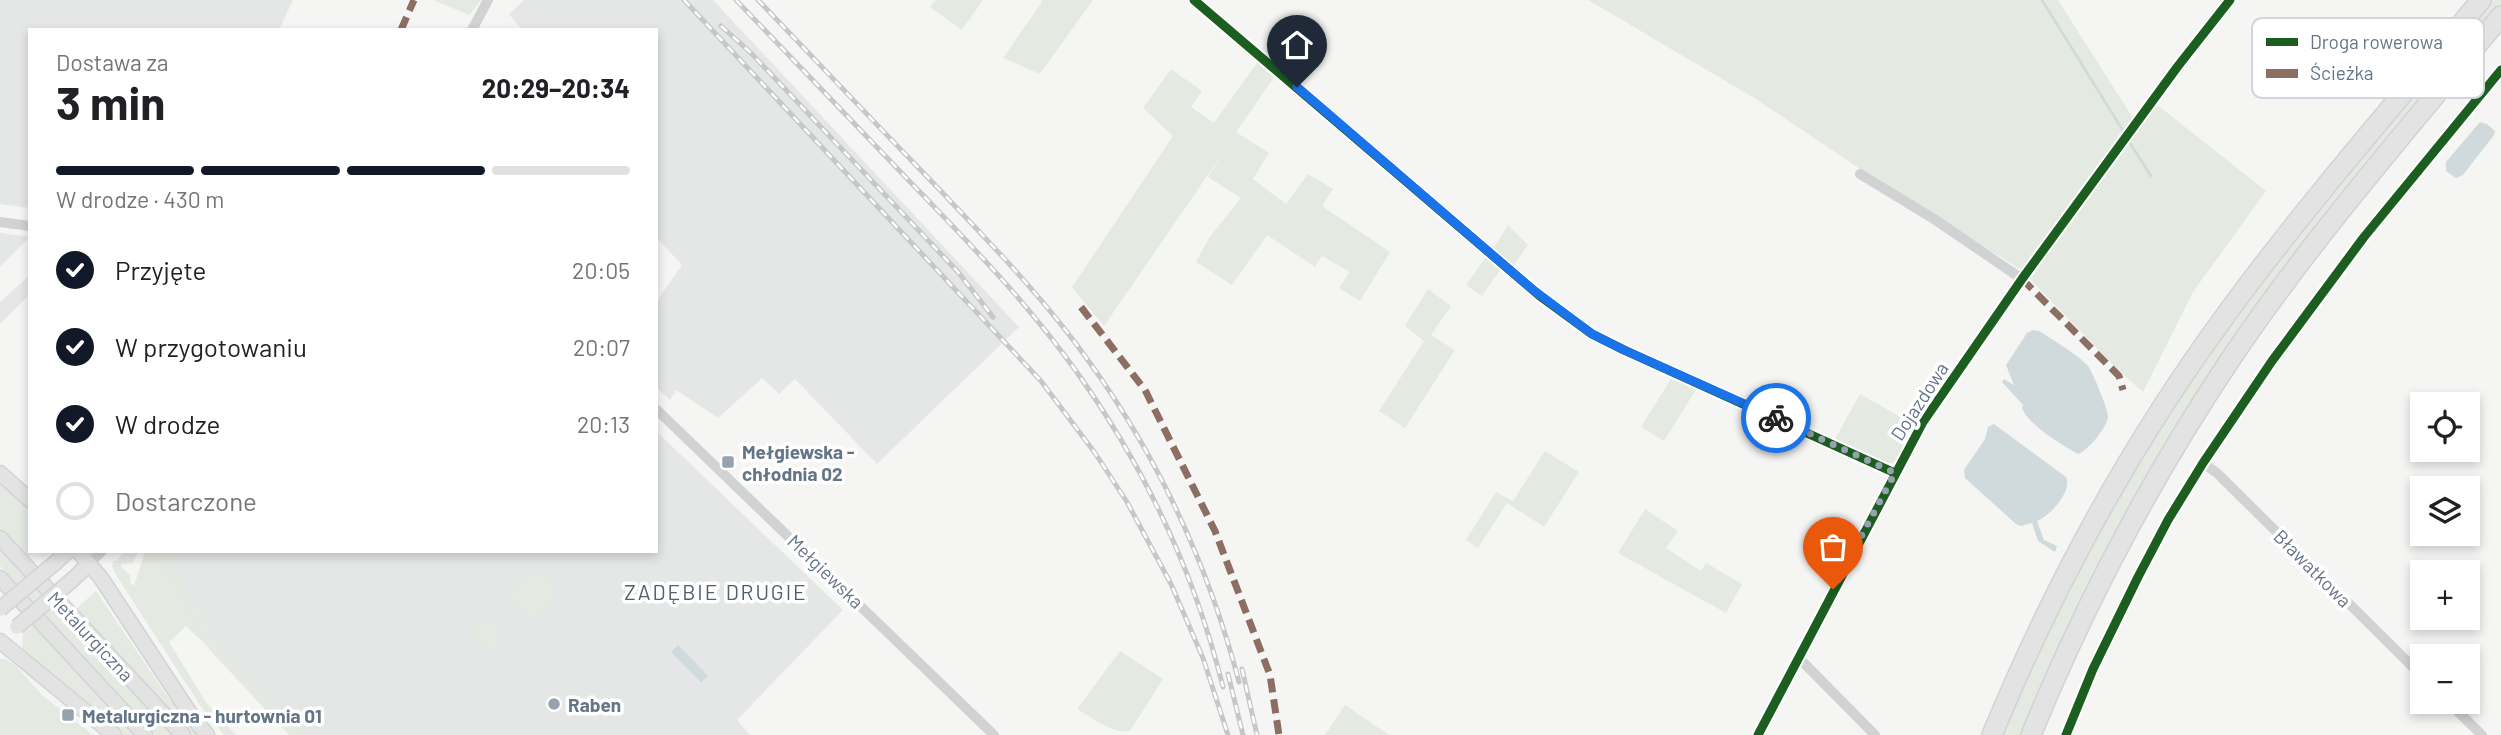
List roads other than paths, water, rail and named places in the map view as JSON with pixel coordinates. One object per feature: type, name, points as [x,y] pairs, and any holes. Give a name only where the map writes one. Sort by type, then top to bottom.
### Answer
[{"type":"highway","points":[[2484,37],[2497,21]]},
{"type":"highway","points":[[1992,735],[2038,629],[2075,556],[2124,468],[2168,398],[2227,313],[2279,245],[2400,98]]},
{"type":"highway","points":[[2031,735],[2080,624],[2120,544],[2174,449],[2225,368],[2318,239],[2434,98]]},
{"type":"main road","points":[[0,473],[28,498]]},
{"type":"main road","name":"Metalurgiczna","points":[[0,538],[183,735]]},
{"type":"main road","points":[[0,609],[66,553]]},
{"type":"main road","points":[[80,553],[207,735]]},
{"type":"main road","points":[[89,564],[0,639],[114,735]]},
{"type":"main road","name":"Metalurgiczna","points":[[0,578],[145,735]]},
{"type":"street","points":[[473,28],[488,0]]},
{"type":"street","points":[[1194,0],[1532,289],[1592,334],[1895,473]]},
{"type":"street","name":"Dojazdowa","points":[[1758,735],[1923,422],[2022,279],[2230,0]]},
{"type":"street","points":[[2484,91],[2501,70]]},
{"type":"street","points":[[2066,735],[2093,669],[2138,578],[2168,520],[2203,463],[2272,360],[2364,237],[2478,98]]},
{"type":"street","points":[[1860,174],[1934,219],[2022,279]]},
{"type":"street","points":[[0,222],[28,226]]},
{"type":"street","name":"Mełgiewska","points":[[658,411],[994,735]]},
{"type":"street","name":"Bławatkowa","points":[[2203,463],[2217,473],[2410,664]]},
{"type":"street","points":[[89,564],[100,553]]},
{"type":"street","points":[[1798,657],[1875,735]]},
{"type":"street","points":[[2460,714],[2482,735]]},
{"type":"waterway","points":[[2042,0],[2125,134]]},
{"type":"waterway","points":[[2128,140],[2151,176]]},
{"type":"railway","points":[[684,0],[1041,381],[1095,453],[1127,502],[1171,584],[1203,658],[1228,735]]},
{"type":"railway","points":[[736,0],[979,254],[1039,323],[1076,371],[1124,445],[1164,522],[1198,603],[1223,687]]},
{"type":"railway","points":[[758,0],[997,251],[1036,294],[1090,363],[1138,437],[1179,516],[1213,598],[1239,682]]},
{"type":"railway","points":[[721,26],[750,52],[958,272],[993,317]]},
{"type":"railway","points":[[1242,669],[1257,735]]},
{"type":"railway","points":[[1228,674],[1243,735]]},
{"type":"place","name":"Mełgiewska - chłodnia 02","points":[[728,462]]},
{"type":"place","name":"Raben","points":[[554,704]]},
{"type":"place","name":"Metalurgiczna - hurtownia 01","points":[[68,715]]},
{"type":"district","name":"ZADĘBIE DRUGIE","points":[[716,591]]}]
